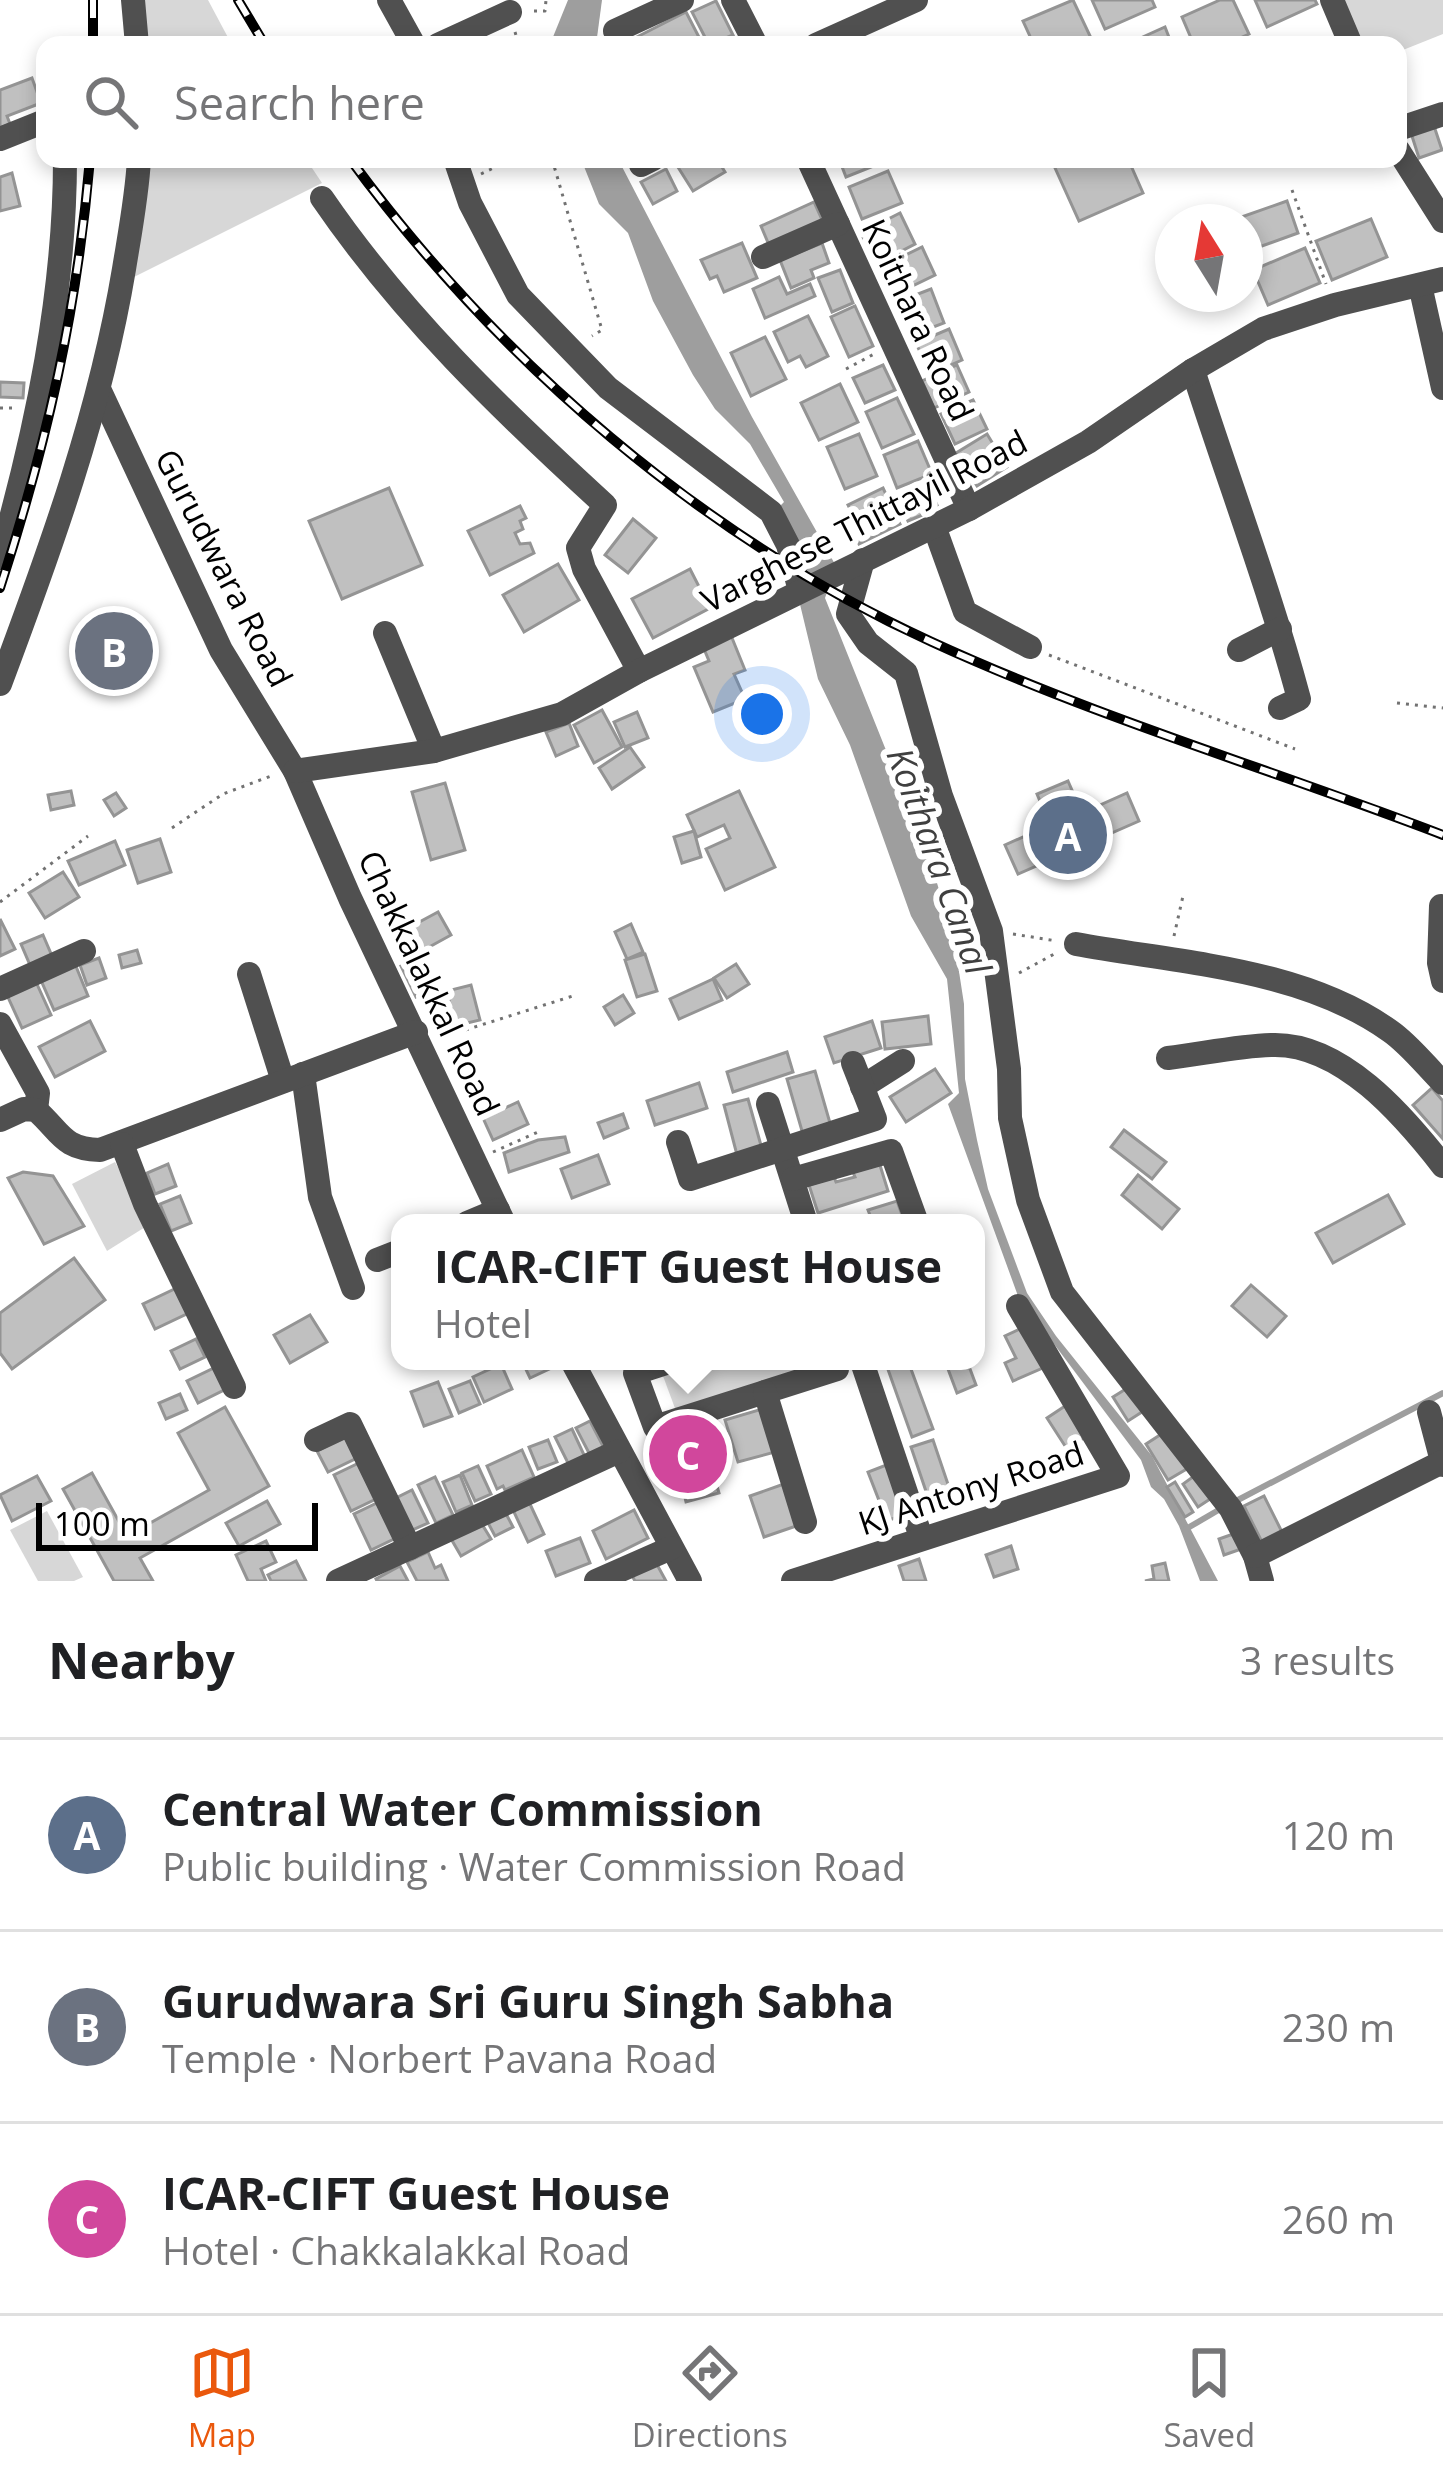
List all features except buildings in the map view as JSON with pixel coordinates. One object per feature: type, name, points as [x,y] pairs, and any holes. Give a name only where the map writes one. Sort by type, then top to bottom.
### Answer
[{"type":"street","points":[[134,0],[136,36]]},
{"type":"street","points":[[389,0],[408,36]]},
{"type":"street","points":[[615,31],[682,0]]},
{"type":"street","points":[[734,0],[752,36]]},
{"type":"street","points":[[836,36],[916,0]]},
{"type":"street","points":[[1332,0],[1347,36]]},
{"type":"street","points":[[457,36],[509,12]]},
{"type":"street","points":[[1407,126],[1443,114]]},
{"type":"street","points":[[0,139],[36,125]]},
{"type":"street","points":[[1407,164],[1443,221]]},
{"type":"street","points":[[0,558],[37,407],[65,238],[65,168]]},
{"type":"street","points":[[0,684],[66,504],[118,334],[138,168]]},
{"type":"street","name":"Koithara Road","points":[[814,168],[968,509]]},
{"type":"street","points":[[459,171],[470,203],[518,295],[608,388],[771,512],[788,545],[800,591]]},
{"type":"street","points":[[322,198],[424,330],[498,407],[605,505],[578,548],[584,569],[640,671]]},
{"type":"street","points":[[763,257],[838,224]]},
{"type":"street","points":[[1432,283],[1443,388]]},
{"type":"street","name":"Varghese Thittayil Road","points":[[296,771],[434,751],[562,714],[968,509],[1088,442],[1192,370],[1263,329],[1334,305],[1432,283]]},
{"type":"street","points":[[1192,370],[1299,699],[1280,708]]},
{"type":"street","name":"Gurudwara Road","points":[[100,391],[221,650],[296,771]]},
{"type":"street","points":[[934,526],[965,613],[1030,647]]},
{"type":"street","points":[[863,560],[848,614],[868,644],[906,673],[941,796],[991,931],[1009,1070],[1010,1118],[1028,1200],[1062,1292],[1231,1509],[1262,1581]]},
{"type":"street","points":[[1239,650],[1280,629]]},
{"type":"street","points":[[385,633],[434,751]]},
{"type":"street","name":"Chakkalakkal Road","points":[[296,771],[350,898],[500,1214]]},
{"type":"street","points":[[1441,906],[1443,982]]},
{"type":"street","points":[[1076,944],[1267,978],[1352,1007],[1439,1070]]},
{"type":"street","points":[[0,989],[84,951]]},
{"type":"street","points":[[249,974],[293,1078],[320,1197],[352,1288]]},
{"type":"street","points":[[0,1024],[38,1093],[36,1110],[57,1136],[79,1150],[122,1144],[293,1078],[418,1038]]},
{"type":"street","points":[[1168,1058],[1275,1044],[1319,1053],[1388,1100],[1443,1166]]},
{"type":"street","points":[[679,1142],[690,1179],[874,1119],[858,1075],[902,1061]]},
{"type":"street","points":[[768,1104],[803,1214]]},
{"type":"street","points":[[0,1120],[24,1109],[36,1110]]},
{"type":"street","points":[[122,1144],[145,1204],[234,1387]]},
{"type":"street","points":[[793,1179],[891,1151],[914,1214]]},
{"type":"street","name":"KJ Antony Road","points":[[793,1581],[1118,1476],[1018,1306]]},
{"type":"street","points":[[577,1370],[690,1581]]},
{"type":"street","points":[[643,1370],[635,1373],[655,1427],[829,1370]]},
{"type":"street","points":[[852,1370],[921,1537]]},
{"type":"street","points":[[765,1392],[805,1522]]},
{"type":"street","points":[[600,1412],[644,1397]]},
{"type":"street","points":[[1255,1556],[1442,1464],[1429,1412]]},
{"type":"street","points":[[316,1440],[350,1424],[410,1548]]},
{"type":"street","points":[[338,1581],[620,1451]]},
{"type":"street","points":[[596,1581],[671,1548]]},
{"type":"path","points":[[545,11],[546,0]]},
{"type":"path","points":[[555,168],[602,330],[569,348]]},
{"type":"path","points":[[1292,190],[1327,288]]},
{"type":"path","points":[[846,369],[893,345]]},
{"type":"path","points":[[1030,647],[1295,749]]},
{"type":"path","points":[[1396,703],[1443,708]]},
{"type":"path","points":[[172,828],[223,794],[296,771]]},
{"type":"path","points":[[0,902],[88,836]]},
{"type":"path","points":[[1168,961],[1184,896]]},
{"type":"path","points":[[991,931],[1076,944]]},
{"type":"path","points":[[998,986],[1076,944]]},
{"type":"path","points":[[418,1038],[576,995]]},
{"type":"path","points":[[476,1160],[538,1132]]},
{"type":"shaded area","points":[[143,0],[208,0],[227,36],[147,36]]},
{"type":"shaded area","points":[[568,0],[602,0],[597,36],[553,36]]},
{"type":"shaded area","points":[[1342,0],[1443,0],[1443,34],[1407,48],[1407,36],[1356,36]]},
{"type":"shaded area","points":[[148,168],[312,168],[322,183],[132,278]]},
{"type":"shaded area","name":"Koithara Canal","points":[[585,168],[623,168],[752,417],[836,566],[825,598],[930,860],[954,939],[964,1004],[965,1079],[977,1140],[988,1189],[1027,1293],[1152,1456],[1218,1581],[1200,1581],[1179,1526],[1151,1487],[1141,1460],[1018,1296],[948,1104],[959,1093],[947,979],[911,916],[850,745],[818,679],[777,509],[784,502],[750,444],[715,409],[693,375],[653,301],[628,233],[599,204]]},
{"type":"shaded area","points":[[115,1162],[150,1224],[107,1251],[72,1184]]},
{"type":"shaded area","points":[[680,1370],[797,1370],[676,1411],[663,1376]]},
{"type":"shaded area","points":[[47,1511],[83,1577],[38,1581],[10,1530]]},
{"type":"waterway","points":[[1236,1501],[1443,1393]]},
{"type":"waterway","points":[[1186,1529],[1222,1508]]},
{"type":"railway","points":[[93,0],[93,36]]},
{"type":"railway","points":[[238,0],[260,36]]},
{"type":"railway","points":[[0,588],[58,376],[89,168]]},
{"type":"railway","points":[[357,168],[471,305],[539,373],[686,497],[765,551],[847,599],[994,669],[1443,835]]},
{"type":"place","name":"Gurudwara Sri Guru Singh Sabha","points":[[114,651]]},
{"type":"place","name":"Central Water Commission","points":[[1068,835]]},
{"type":"place","name":"ICAR-CIFT Guest House","points":[[688,1454]]}]
